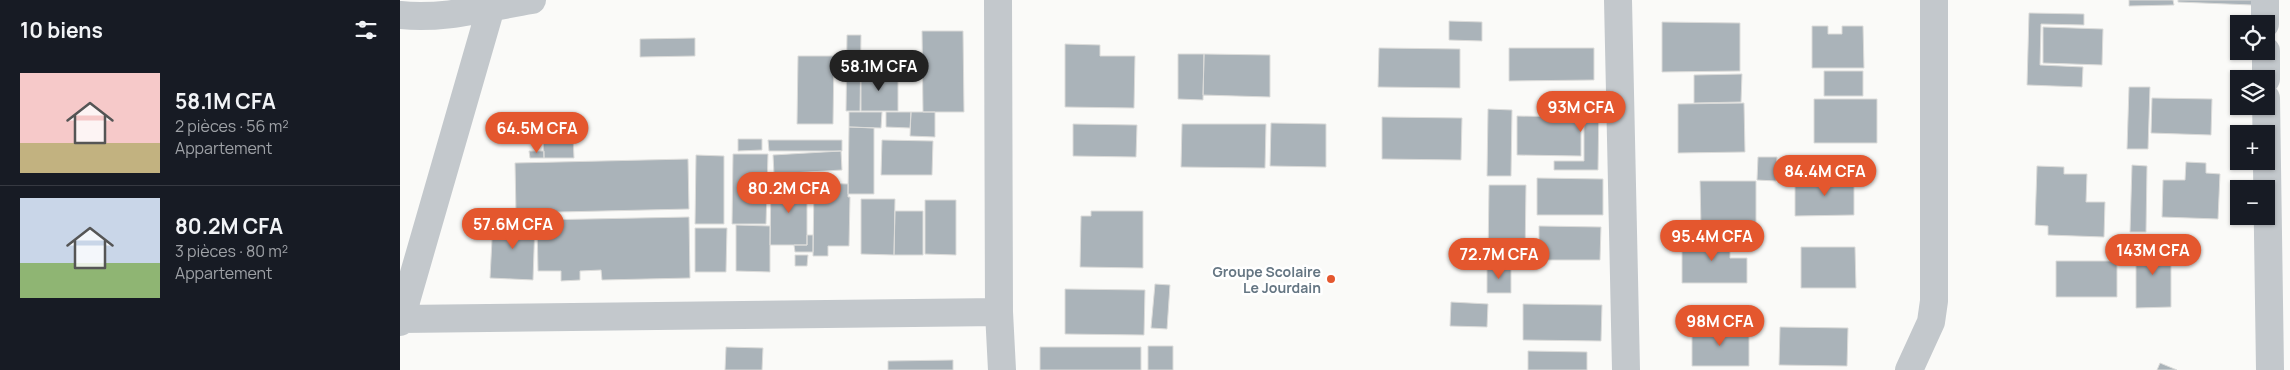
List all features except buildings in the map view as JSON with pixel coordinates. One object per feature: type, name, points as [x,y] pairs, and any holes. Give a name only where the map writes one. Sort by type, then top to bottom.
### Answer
[{"type":"street","points":[[400,15],[416,17],[460,14],[492,3],[532,0]]},
{"type":"street","points":[[998,0],[999,312],[1002,370]]},
{"type":"street","points":[[1618,0],[1626,370]]},
{"type":"street","points":[[1909,370],[1931,322],[1934,301],[1934,0]]},
{"type":"street","points":[[2265,0],[2265,15]]},
{"type":"street","points":[[492,3],[400,320],[999,312]]},
{"type":"street","points":[[2266,115],[2270,370]]},
{"type":"place","name":"Groupe Scolaire Le Jourdain","points":[[1331,279]]}]
